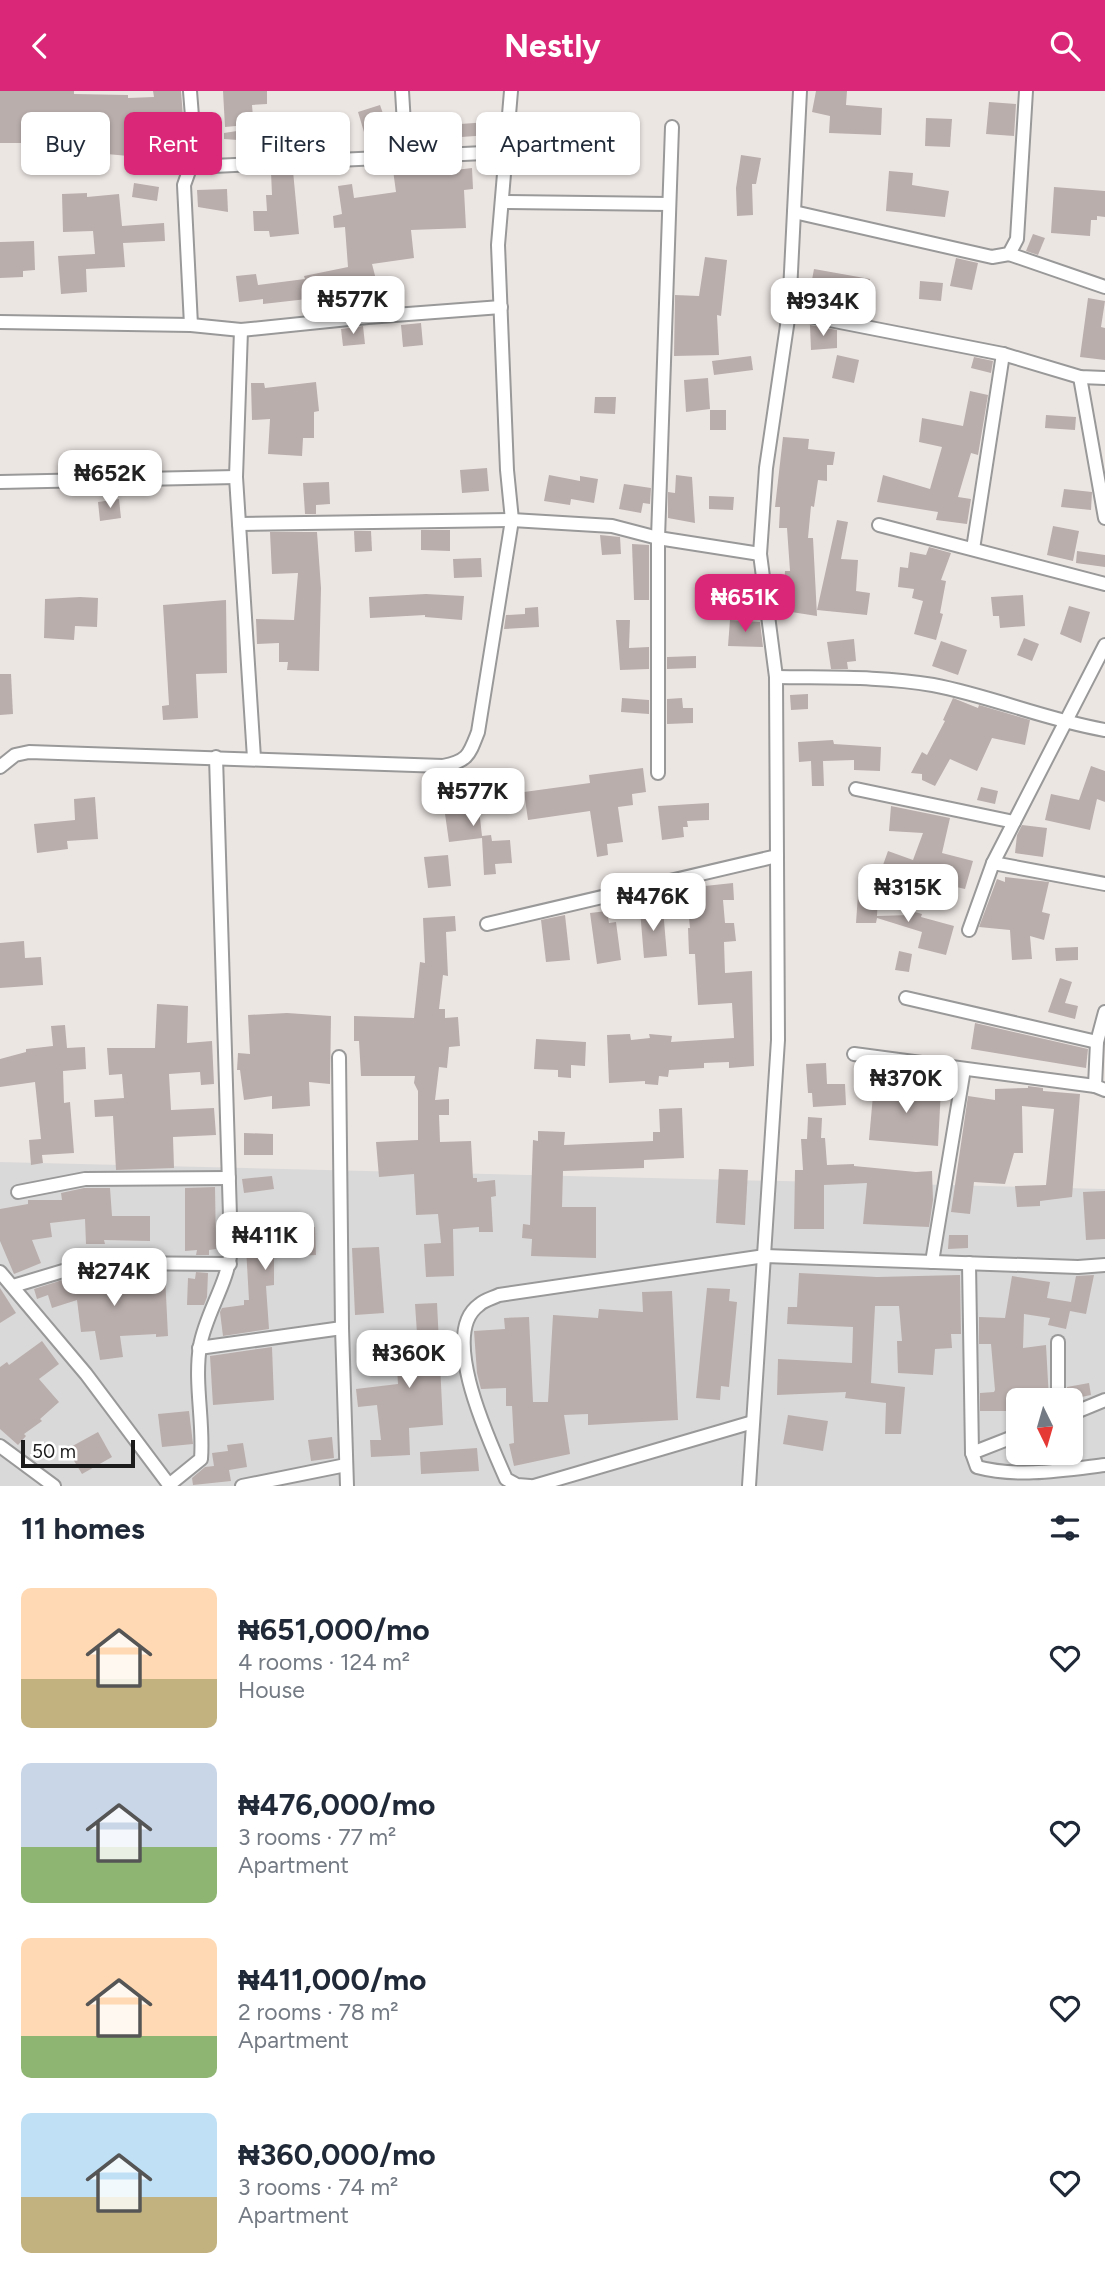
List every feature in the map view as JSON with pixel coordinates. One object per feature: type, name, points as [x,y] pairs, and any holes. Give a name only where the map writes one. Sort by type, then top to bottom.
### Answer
[{"type":"street","points":[[190,91],[192,112]]},
{"type":"street","points":[[402,91],[403,112]]},
{"type":"street","points":[[509,112],[511,91]]},
{"type":"street","points":[[749,1486],[778,1040],[776,677],[760,554],[766,468],[789,312],[800,91]]},
{"type":"street","points":[[1009,254],[1017,239],[1027,91]]},
{"type":"street","points":[[658,773],[658,538],[672,127]]},
{"type":"street","points":[[222,166],[364,159]]},
{"type":"street","points":[[186,175],[184,185],[191,325]]},
{"type":"street","points":[[0,767],[15,755],[29,752],[443,766],[460,762],[469,753],[478,732],[512,520],[507,470],[498,245],[504,175]]},
{"type":"street","points":[[503,202],[668,204]]},
{"type":"street","points":[[794,212],[992,257],[1009,254],[1105,287]]},
{"type":"street","points":[[0,321],[191,325],[241,330],[501,307]]},
{"type":"street","points":[[789,312],[1003,355],[1080,377],[1105,378]]},
{"type":"street","points":[[241,330],[236,477],[254,758]]},
{"type":"street","points":[[972,549],[1003,355]]},
{"type":"street","points":[[1080,377],[1105,517]]},
{"type":"street","points":[[0,482],[236,477]]},
{"type":"street","points":[[239,524],[512,520],[612,526],[658,538],[760,554]]},
{"type":"street","points":[[879,525],[1105,583]]},
{"type":"street","points":[[970,930],[993,863],[1105,645]]},
{"type":"street","points":[[776,677],[878,679],[933,685],[1064,723],[1105,730]]},
{"type":"street","points":[[0,1272],[86,1374],[170,1485],[201,1459],[203,1437],[199,1348],[204,1327],[230,1264],[216,757]]},
{"type":"street","points":[[856,789],[1014,822]]},
{"type":"street","points":[[487,924],[778,856]]},
{"type":"street","points":[[993,863],[1105,884]]},
{"type":"street","points":[[906,998],[1097,1042]]},
{"type":"street","points":[[854,1054],[1100,1088],[1097,1042],[1105,1012]]},
{"type":"street","points":[[339,1057],[347,1486]]},
{"type":"street","points":[[932,1262],[964,1069]]},
{"type":"street","points":[[18,1192],[85,1179],[229,1178]]},
{"type":"street","points":[[754,1422],[532,1486],[517,1485],[506,1479],[479,1415],[464,1362],[464,1336],[469,1319],[477,1305],[499,1295],[765,1256],[1078,1267],[1105,1265]]},
{"type":"street","points":[[13,1286],[83,1265],[102,1263],[230,1264]]},
{"type":"street","points":[[969,1263],[972,1453],[977,1467],[994,1472],[1048,1471],[1105,1465]]},
{"type":"street","points":[[199,1348],[342,1328]]},
{"type":"street","points":[[1058,1342],[1058,1388]]},
{"type":"street","points":[[1083,1410],[1105,1400]]},
{"type":"street","points":[[972,1453],[1006,1440]]},
{"type":"street","points":[[0,1446],[54,1486]]},
{"type":"street","points":[[242,1486],[346,1465]]},
{"type":"shaded area","points":[[0,1162],[1105,1189],[1105,1486],[0,1486]]},
{"type":"building","points":[[0,91],[74,91],[74,94],[128,95],[128,98],[154,97],[153,91],[181,91],[183,112],[124,112],[124,156],[110,154],[110,112],[21,112],[21,143],[0,143]]},
{"type":"building","points":[[223,91],[267,91],[267,104],[252,105],[253,112],[236,112],[236,126],[225,127]]},
{"type":"building","points":[[816,91],[847,91],[846,105],[882,108],[881,135],[829,133],[830,116],[812,112]]},
{"type":"building","points":[[989,102],[1016,104],[1014,136],[986,134]]},
{"type":"building","points":[[380,105],[382,112],[364,112],[364,132],[358,112]]},
{"type":"building","points":[[926,118],[952,119],[950,147],[925,146]]},
{"type":"building","points":[[476,123],[476,136],[462,137],[462,124]]},
{"type":"building","points":[[236,131],[236,140],[224,139],[224,133]]},
{"type":"building","points":[[741,155],[761,158],[756,184],[752,184],[753,215],[737,216],[736,188]]},
{"type":"building","points":[[472,168],[473,189],[464,190],[466,228],[411,230],[414,258],[372,264],[380,295],[358,301],[353,281],[325,286],[327,300],[308,302],[307,299],[263,304],[263,299],[239,302],[236,276],[256,274],[258,285],[305,279],[304,276],[348,267],[345,227],[334,228],[333,216],[342,214],[338,186],[352,184],[354,198],[396,192],[394,175],[462,175],[462,169]]},
{"type":"building","points":[[889,171],[913,173],[912,185],[949,191],[945,217],[886,211]]},
{"type":"building","points":[[271,175],[293,175],[299,234],[270,237],[269,231],[254,231],[253,211],[267,211],[266,195],[272,195]]},
{"type":"building","points":[[134,183],[159,187],[157,201],[132,197]]},
{"type":"building","points":[[1054,187],[1105,191],[1105,217],[1097,216],[1097,220],[1091,220],[1090,236],[1051,233]]},
{"type":"building","points":[[227,189],[228,212],[198,207],[197,190]]},
{"type":"building","points":[[87,193],[87,197],[119,194],[122,226],[164,223],[165,241],[123,243],[125,267],[86,269],[87,292],[61,294],[58,256],[95,254],[93,231],[63,232],[62,194]]},
{"type":"building","points":[[1033,234],[1045,238],[1038,255],[1026,251]]},
{"type":"building","points":[[34,241],[35,270],[23,271],[23,277],[0,278],[0,242]]},
{"type":"building","points":[[705,257],[727,260],[721,316],[717,315],[719,355],[674,356],[675,295],[699,296]]},
{"type":"building","points":[[956,258],[978,263],[972,290],[950,286]]},
{"type":"building","points":[[814,269],[870,279],[868,300],[810,290]]},
{"type":"building","points":[[920,281],[943,283],[941,301],[919,299]]},
{"type":"building","points":[[1088,298],[1105,301],[1101,327],[1105,328],[1105,360],[1080,357]]},
{"type":"building","points":[[421,323],[423,345],[403,347],[401,325]]},
{"type":"building","points":[[810,325],[837,330],[837,348],[811,350]]},
{"type":"building","points":[[363,326],[365,344],[343,346],[341,329]]},
{"type":"building","points":[[837,355],[859,360],[854,383],[832,378]]},
{"type":"building","points":[[751,356],[753,370],[714,375],[712,361]]},
{"type":"building","points":[[974,357],[993,361],[991,373],[971,368]]},
{"type":"building","points":[[708,378],[710,409],[686,412],[684,380]]},
{"type":"building","points":[[316,382],[319,411],[314,412],[314,438],[303,438],[302,456],[268,454],[270,419],[252,420],[251,383],[264,383],[265,388]]},
{"type":"building","points":[[970,391],[988,395],[978,455],[971,453],[958,497],[971,499],[967,524],[936,520],[938,512],[877,502],[883,475],[930,489],[942,447],[919,442],[922,418],[963,426]]},
{"type":"building","points":[[595,397],[616,397],[615,414],[594,413]]},
{"type":"building","points":[[710,410],[726,410],[726,430],[710,430]]},
{"type":"building","points":[[1046,415],[1076,417],[1075,430],[1045,428]]},
{"type":"building","points":[[783,437],[809,439],[808,449],[835,452],[833,465],[827,465],[827,481],[818,480],[814,507],[811,506],[808,538],[813,538],[817,616],[785,611],[789,585],[784,585],[785,571],[790,571],[787,528],[779,528],[780,507],[775,507]]},
{"type":"building","points":[[487,468],[489,491],[462,493],[460,470]]},
{"type":"building","points":[[549,475],[580,481],[580,476],[598,479],[594,503],[571,499],[570,505],[544,501]]},
{"type":"building","points":[[676,475],[692,477],[695,523],[668,518],[668,492],[675,493]]},
{"type":"building","points":[[329,482],[330,504],[316,505],[316,514],[305,514],[303,483]]},
{"type":"building","points":[[624,484],[651,488],[650,504],[643,503],[641,513],[619,509]]},
{"type":"building","points":[[1064,489],[1092,492],[1091,510],[1061,507]]},
{"type":"building","points":[[709,496],[734,497],[733,510],[709,509]]},
{"type":"building","points":[[119,499],[121,518],[100,521],[98,502]]},
{"type":"building","points":[[837,520],[848,522],[841,559],[858,560],[856,591],[870,593],[867,615],[817,610]]},
{"type":"building","points":[[1053,526],[1079,531],[1073,561],[1047,555]]},
{"type":"building","points":[[421,530],[450,530],[450,551],[421,550]]},
{"type":"building","points":[[354,531],[371,531],[372,551],[355,552]]},
{"type":"building","points":[[270,532],[317,532],[321,588],[319,671],[287,670],[288,662],[279,662],[279,643],[257,644],[256,619],[294,620],[298,573],[272,574]]},
{"type":"building","points":[[600,535],[620,537],[621,554],[602,555]]},
{"type":"building","points":[[632,544],[649,545],[649,600],[634,600]]},
{"type":"building","points":[[929,547],[951,553],[941,580],[946,581],[940,613],[943,614],[936,640],[914,634],[923,601],[912,598],[914,589],[898,587],[900,567],[908,568],[910,552],[926,555]]},
{"type":"building","points":[[1077,551],[1105,555],[1105,567],[1076,563]]},
{"type":"building","points":[[481,558],[482,577],[454,578],[453,559]]},
{"type":"building","points":[[426,594],[464,596],[462,620],[425,615],[370,618],[369,597]]},
{"type":"building","points":[[1023,595],[1025,626],[1000,628],[999,616],[993,616],[991,597]]},
{"type":"building","points":[[98,598],[97,627],[75,626],[74,640],[44,638],[45,599]]},
{"type":"building","points":[[226,600],[227,673],[196,674],[198,718],[163,720],[162,706],[169,705],[163,605]]},
{"type":"building","points":[[1069,606],[1090,612],[1081,643],[1060,634]]},
{"type":"building","points":[[538,607],[539,627],[504,629],[506,615],[525,614],[525,608]]},
{"type":"building","points":[[616,620],[630,620],[629,648],[649,647],[649,669],[620,670]]},
{"type":"building","points":[[730,620],[760,622],[763,647],[728,646]]},
{"type":"building","points":[[1024,638],[1039,644],[1032,661],[1017,655]]},
{"type":"building","points":[[854,639],[856,661],[847,662],[848,669],[831,669],[827,642]]},
{"type":"building","points":[[941,641],[967,650],[958,675],[932,666]]},
{"type":"building","points":[[696,656],[696,668],[667,669],[667,657]]},
{"type":"building","points":[[0,674],[11,674],[13,714],[0,715]]},
{"type":"building","points":[[808,694],[808,709],[791,710],[790,695]]},
{"type":"building","points":[[622,698],[649,700],[649,714],[621,712]]},
{"type":"building","points":[[682,698],[683,708],[693,708],[693,723],[667,724],[667,699]]},
{"type":"building","points":[[953,698],[978,708],[979,705],[1030,720],[1025,745],[992,738],[977,771],[950,759],[935,786],[922,780],[922,774],[911,773],[922,752],[927,755],[945,721],[943,720]]},
{"type":"building","points":[[833,740],[834,744],[881,747],[880,771],[854,770],[854,760],[823,761],[824,786],[812,786],[811,761],[799,762],[798,742]]},
{"type":"building","points":[[1091,766],[1105,771],[1105,802],[1097,799],[1090,830],[1045,820],[1051,794],[1079,800]]},
{"type":"building","points":[[643,768],[646,792],[632,794],[633,805],[618,807],[623,842],[607,844],[608,855],[597,857],[590,811],[528,820],[524,792],[590,783],[589,775]]},
{"type":"building","points":[[445,786],[458,787],[458,794],[477,791],[482,836],[491,835],[492,841],[510,840],[512,863],[495,864],[496,874],[484,875],[482,838],[449,842],[444,807]]},
{"type":"building","points":[[981,787],[998,791],[995,804],[977,800]]},
{"type":"building","points":[[95,797],[98,839],[67,841],[68,849],[37,853],[34,824],[75,820],[74,799]]},
{"type":"building","points":[[709,803],[709,820],[687,821],[688,827],[683,827],[684,837],[662,840],[658,806]]},
{"type":"building","points":[[891,806],[950,818],[942,853],[973,861],[965,889],[935,882],[934,884],[883,865],[888,851],[913,860],[923,833],[889,831]]},
{"type":"building","points":[[1022,825],[1047,828],[1043,857],[1015,853],[1017,835]]},
{"type":"building","points":[[448,855],[451,886],[428,888],[424,857]]},
{"type":"building","points":[[1005,877],[1049,882],[1042,912],[1050,914],[1044,940],[1030,936],[1032,959],[1012,960],[1010,930],[979,927],[997,879],[1005,882]]},
{"type":"building","points":[[733,883],[734,900],[723,900],[725,923],[734,923],[736,941],[724,942],[725,973],[752,971],[754,1066],[729,1068],[729,1062],[704,1063],[704,1068],[669,1070],[668,1077],[659,1076],[658,1085],[645,1084],[645,1081],[609,1083],[607,1035],[630,1034],[631,1040],[650,1038],[649,1034],[672,1036],[671,1042],[734,1038],[732,1003],[698,1005],[695,954],[689,954],[690,928],[686,888]]},
{"type":"building","points":[[858,894],[878,894],[877,916],[910,915],[911,911],[922,914],[921,917],[954,926],[946,955],[918,948],[922,932],[877,918],[876,923],[856,923]]},
{"type":"building","points":[[663,909],[667,956],[644,958],[640,910]]},
{"type":"building","points":[[607,911],[609,923],[616,922],[621,960],[597,964],[590,913]]},
{"type":"building","points":[[565,915],[570,960],[546,962],[541,920]]},
{"type":"building","points":[[455,916],[456,931],[446,932],[448,976],[443,975],[439,1009],[445,1009],[445,1018],[458,1017],[460,1046],[449,1047],[447,1068],[439,1067],[435,1100],[449,1099],[449,1115],[439,1115],[440,1142],[471,1141],[473,1178],[477,1178],[477,1182],[495,1180],[496,1196],[491,1197],[493,1232],[479,1232],[479,1227],[453,1229],[454,1276],[426,1277],[424,1244],[441,1243],[438,1214],[416,1215],[414,1174],[379,1177],[376,1142],[418,1140],[418,1091],[414,1083],[415,1076],[361,1076],[359,1041],[354,1041],[354,1016],[414,1018],[420,962],[425,963],[423,918]]},
{"type":"building","points":[[24,941],[25,958],[41,957],[43,985],[0,988],[0,943]]},
{"type":"building","points":[[1078,947],[1078,960],[1056,961],[1055,948]]},
{"type":"building","points":[[899,951],[912,954],[909,972],[895,970]]},
{"type":"building","points":[[1060,978],[1072,982],[1065,1003],[1078,1006],[1075,1019],[1048,1012]]},
{"type":"building","points":[[157,1004],[188,1006],[187,1043],[212,1041],[214,1084],[201,1085],[200,1072],[169,1074],[171,1110],[214,1108],[216,1135],[173,1137],[174,1168],[116,1170],[113,1116],[95,1117],[94,1100],[124,1098],[122,1074],[109,1075],[107,1048],[155,1048]]},
{"type":"building","points":[[287,1013],[331,1016],[330,1084],[309,1082],[310,1106],[272,1109],[272,1096],[244,1100],[240,1070],[237,1070],[238,1053],[250,1054],[248,1015]]},
{"type":"building","points":[[975,1023],[1088,1049],[1086,1068],[971,1049]]},
{"type":"building","points":[[65,1025],[67,1048],[85,1047],[86,1069],[63,1071],[64,1103],[70,1102],[74,1153],[42,1155],[43,1163],[31,1165],[29,1140],[41,1139],[35,1082],[0,1087],[0,1059],[26,1052],[26,1049],[53,1046],[51,1026]]},
{"type":"building","points":[[536,1039],[586,1042],[585,1066],[571,1065],[571,1078],[558,1077],[558,1070],[534,1069]]},
{"type":"building","points":[[826,1063],[827,1084],[845,1084],[846,1105],[813,1107],[812,1093],[808,1093],[806,1064]]},
{"type":"building","points":[[874,1084],[941,1089],[938,1146],[869,1140]]},
{"type":"building","points":[[1028,1086],[1043,1088],[1043,1091],[1080,1094],[1072,1197],[1040,1201],[1040,1206],[1017,1207],[1015,1186],[1046,1185],[1054,1109],[1022,1106],[1023,1153],[1014,1153],[1005,1184],[974,1182],[970,1214],[951,1212],[968,1096],[995,1100],[995,1089]]},
{"type":"building","points":[[682,1108],[684,1158],[644,1160],[644,1168],[563,1171],[562,1207],[596,1207],[596,1258],[531,1256],[532,1239],[522,1238],[523,1224],[530,1225],[533,1140],[538,1141],[538,1131],[565,1132],[564,1145],[653,1141],[653,1132],[660,1132],[659,1109]]},
{"type":"building","points":[[808,1117],[822,1118],[821,1138],[825,1138],[827,1165],[854,1164],[916,1172],[932,1171],[933,1200],[929,1227],[863,1224],[867,1183],[824,1185],[824,1229],[794,1229],[795,1170],[803,1170],[801,1139],[807,1139]]},
{"type":"building","points":[[244,1133],[273,1134],[273,1155],[244,1155]]},
{"type":"building","points":[[719,1169],[748,1170],[745,1225],[716,1223]]},
{"type":"building","points":[[272,1176],[274,1189],[244,1193],[242,1179]]},
{"type":"building","points":[[215,1187],[216,1249],[209,1250],[209,1255],[196,1255],[197,1250],[185,1251],[185,1188]]},
{"type":"building","points":[[84,1188],[110,1188],[112,1216],[150,1216],[150,1241],[104,1240],[105,1244],[86,1244],[85,1219],[50,1223],[52,1237],[32,1240],[41,1263],[14,1274],[0,1241],[0,1209],[28,1204],[28,1200],[62,1200],[61,1193]]},
{"type":"building","points":[[1105,1191],[1105,1239],[1086,1240],[1083,1192]]},
{"type":"building","points":[[274,1217],[291,1217],[291,1229],[315,1227],[316,1255],[274,1257],[274,1285],[266,1286],[269,1329],[223,1336],[220,1312],[222,1308],[244,1305],[244,1300],[249,1300],[245,1230],[275,1228]]},
{"type":"building","points":[[949,1235],[968,1235],[968,1248],[948,1249]]},
{"type":"building","points":[[379,1247],[384,1313],[355,1315],[352,1248]]},
{"type":"building","points":[[196,1272],[208,1273],[207,1297],[204,1305],[187,1305],[188,1278],[195,1279]]},
{"type":"building","points":[[799,1273],[877,1277],[960,1275],[961,1334],[951,1334],[952,1348],[935,1349],[933,1375],[898,1373],[897,1341],[902,1341],[899,1306],[875,1306],[871,1383],[905,1387],[901,1434],[885,1434],[886,1403],[845,1398],[846,1392],[777,1395],[778,1359],[852,1363],[853,1327],[787,1324],[788,1307],[797,1307]]},
{"type":"building","points":[[103,1274],[105,1286],[129,1285],[128,1275],[165,1275],[168,1336],[120,1336],[123,1357],[100,1360],[95,1331],[81,1332],[77,1300],[52,1308],[48,1295],[37,1299],[34,1289],[75,1276]]},
{"type":"building","points":[[1094,1275],[1086,1314],[1070,1311],[1066,1329],[1048,1325],[1050,1318],[1024,1314],[1023,1348],[1046,1345],[1048,1388],[1006,1388],[1006,1411],[980,1411],[980,1393],[995,1390],[991,1344],[979,1344],[979,1317],[1005,1318],[1012,1276],[1050,1282],[1047,1298],[1071,1302],[1076,1276]]},
{"type":"building","points":[[0,1288],[16,1313],[0,1323]]},
{"type":"building","points":[[707,1288],[730,1289],[729,1301],[737,1302],[729,1387],[721,1386],[720,1400],[696,1398]]},
{"type":"building","points":[[672,1291],[678,1420],[588,1425],[588,1414],[564,1415],[570,1454],[514,1466],[509,1444],[514,1443],[512,1406],[506,1406],[506,1388],[481,1389],[474,1331],[505,1329],[504,1318],[529,1317],[533,1402],[548,1402],[553,1315],[598,1318],[599,1309],[643,1312],[642,1292]]},
{"type":"building","points":[[437,1303],[443,1425],[409,1428],[410,1455],[371,1457],[370,1440],[381,1440],[377,1405],[358,1407],[356,1389],[398,1384],[396,1349],[418,1348],[415,1304]]},
{"type":"building","points":[[42,1341],[59,1364],[39,1379],[59,1402],[40,1419],[42,1421],[24,1434],[26,1436],[18,1445],[0,1429],[0,1367],[7,1362],[9,1365]]},
{"type":"building","points":[[272,1347],[274,1400],[213,1405],[210,1356]]},
{"type":"building","points":[[1089,1383],[1091,1395],[1083,1397],[1083,1388],[1067,1387]]},
{"type":"building","points":[[189,1411],[193,1444],[162,1447],[158,1414]]},
{"type":"building","points":[[788,1415],[828,1421],[823,1451],[783,1444]]},
{"type":"building","points":[[98,1432],[112,1457],[82,1474],[67,1449]]},
{"type":"building","points":[[332,1437],[334,1458],[311,1461],[308,1440]]},
{"type":"building","points":[[243,1443],[247,1467],[229,1470],[231,1481],[193,1485],[192,1478],[205,1467],[214,1466],[212,1453],[228,1451],[227,1445]]},
{"type":"building","points":[[477,1448],[479,1471],[421,1474],[420,1452]]}]
